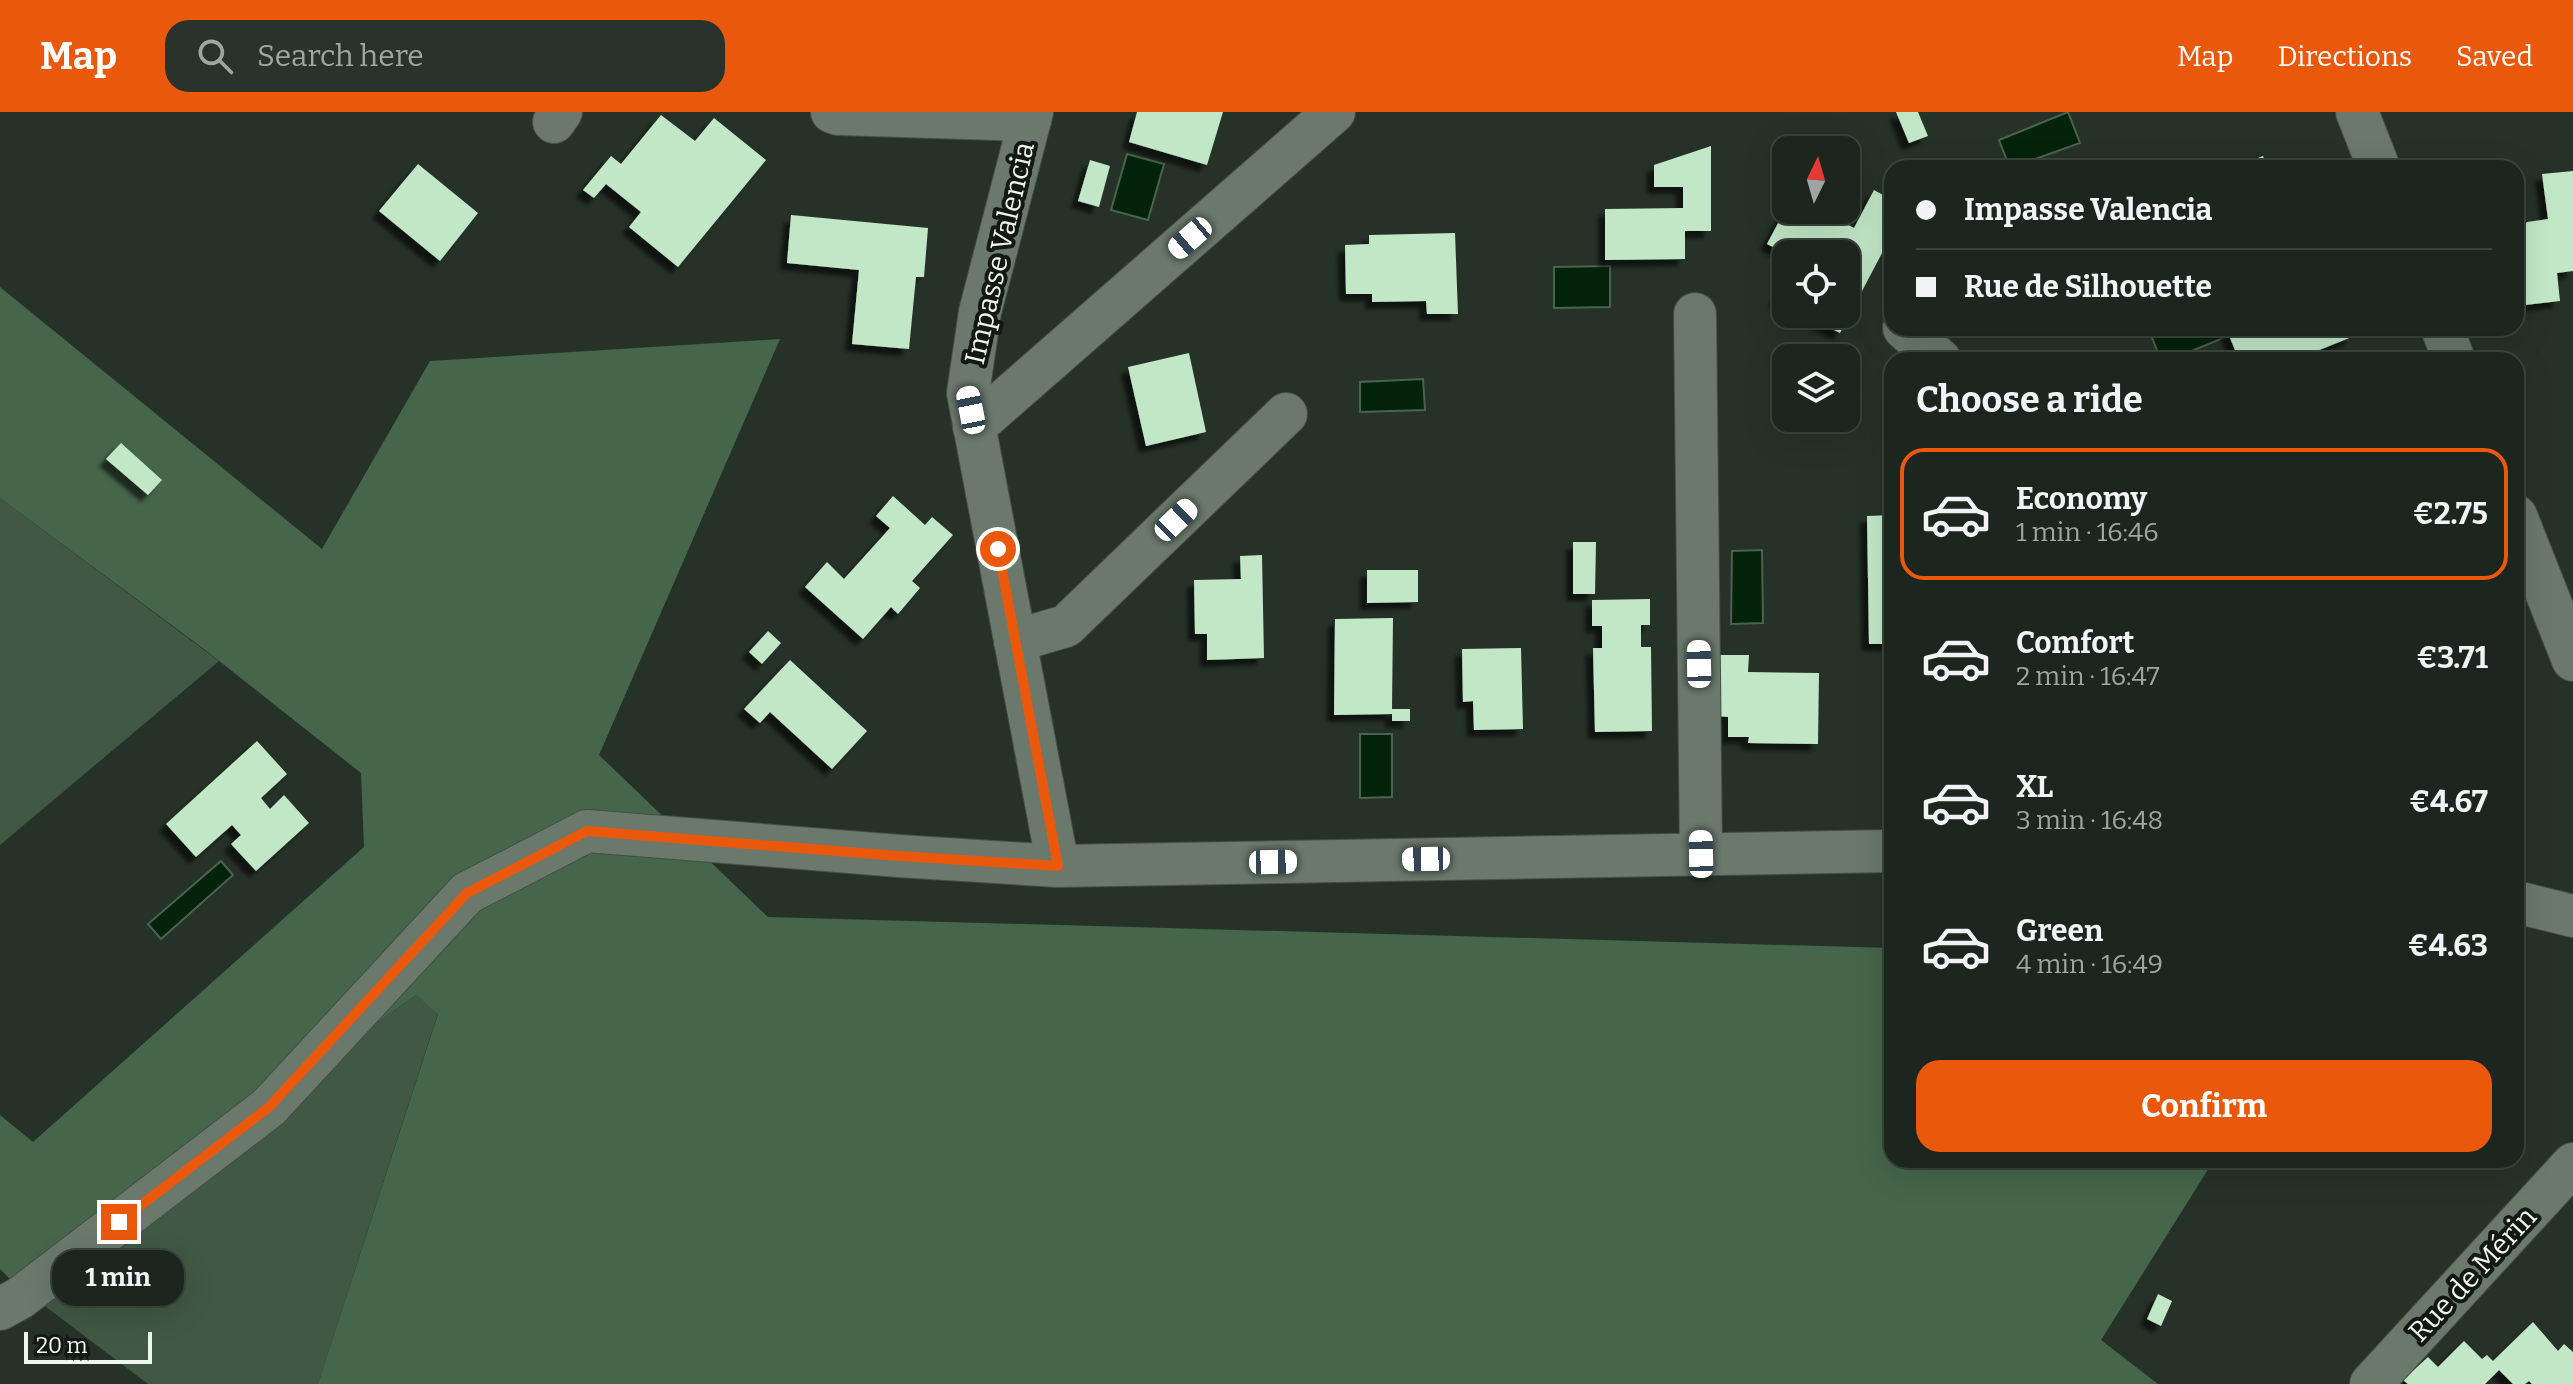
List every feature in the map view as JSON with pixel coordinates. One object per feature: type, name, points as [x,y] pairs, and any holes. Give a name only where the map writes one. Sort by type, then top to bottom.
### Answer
[{"type":"street","points":[[832,112],[1031,116]]},
{"type":"street","points":[[974,427],[1334,112]]},
{"type":"street","points":[[2357,112],[2376,160]]},
{"type":"street","name":"Impasse Valencia","points":[[1031,116],[980,312],[968,393],[1058,866]]},
{"type":"street","points":[[1695,314],[1701,854]]},
{"type":"street","points":[[1913,336],[1931,352]]},
{"type":"street","points":[[1015,641],[1066,626],[1286,414]]},
{"type":"street","points":[[2524,531],[2563,606],[2573,660]]},
{"type":"street","points":[[7,1295],[269,1107],[467,893],[587,831],[1058,866],[1884,851]]},
{"type":"street","points":[[2524,904],[2573,916]]},
{"type":"street","name":"Rue de Mérin","points":[[2371,1384],[2573,1164]]},
{"type":"shaded area","points":[[2068,112],[2080,143],[2032,160],[2007,160],[1999,140]]},
{"type":"shaded area","points":[[1127,154],[1164,164],[1148,220],[1111,210]]},
{"type":"shaded area","points":[[1610,266],[1610,307],[1554,308],[1554,267]]},
{"type":"shaded area","points":[[0,287],[322,549],[430,361],[780,339],[599,755],[768,917],[1884,948],[1884,1168],[2209,1168],[2101,1340],[2158,1384],[318,1384],[438,1014],[416,995],[13,1282],[0,1269],[0,1115],[33,1142],[364,847],[361,773],[204,649],[0,498]]},
{"type":"shaded area","points":[[2151,336],[2228,336],[2189,352],[2158,352]]},
{"type":"shaded area","points":[[1423,379],[1425,410],[1360,412],[1360,382]]},
{"type":"shaded area","points":[[0,498],[219,661],[0,845]]},
{"type":"shaded area","points":[[1762,550],[1763,623],[1731,624],[1732,551]]},
{"type":"shaded area","points":[[1360,734],[1392,734],[1392,797],[1360,798]]},
{"type":"shaded area","points":[[221,861],[233,875],[161,939],[148,924]]},
{"type":"shaded area","points":[[416,995],[438,1013],[318,1384],[148,1384],[13,1282]]},
{"type":"building","points":[[1137,112],[1223,112],[1207,165],[1129,142]]},
{"type":"building","points":[[1896,112],[1918,112],[1928,136],[1909,143]]},
{"type":"building","points":[[661,115],[695,141],[714,118],[766,160],[678,267],[629,227],[641,212],[606,184],[594,198],[583,190],[611,156],[621,164]]},
{"type":"building","points":[[1711,146],[1711,231],[1685,231],[1685,259],[1605,260],[1605,209],[1683,208],[1683,187],[1654,187],[1654,165]]},
{"type":"building","points":[[1090,160],[1110,166],[1099,207],[1078,201]]},
{"type":"building","points":[[418,164],[478,213],[440,261],[379,211]]},
{"type":"building","points":[[2573,171],[2573,271],[2557,273],[2560,301],[2524,305],[2524,226],[2527,222],[2548,219],[2542,174]]},
{"type":"building","points":[[1874,190],[1884,196],[1884,249],[1860,295],[1860,240],[1772,240],[1772,246],[1767,244],[1778,224],[1846,224],[1854,228],[1860,224],[1860,217]]},
{"type":"building","points":[[791,215],[928,228],[924,277],[916,277],[909,349],[852,344],[859,270],[787,263]]},
{"type":"building","points":[[1455,233],[1458,314],[1427,314],[1426,301],[1372,302],[1372,294],[1346,294],[1345,245],[1369,244],[1369,235]]},
{"type":"building","points":[[2229,336],[2352,337],[2314,352],[2236,352]]},
{"type":"building","points":[[1189,353],[1206,432],[1146,446],[1128,367]]},
{"type":"building","points":[[121,443],[162,480],[148,495],[106,459]]},
{"type":"building","points":[[893,496],[925,525],[932,517],[953,535],[912,581],[920,588],[898,614],[891,607],[863,639],[805,587],[827,562],[844,579],[890,528],[876,516]]},
{"type":"building","points":[[1884,515],[1884,644],[1869,644],[1867,516]]},
{"type":"building","points":[[1573,542],[1596,542],[1595,594],[1573,594]]},
{"type":"building","points":[[1262,555],[1264,658],[1207,660],[1207,634],[1195,634],[1194,580],[1241,579],[1240,556]]},
{"type":"building","points":[[1367,570],[1418,570],[1418,602],[1367,603]]},
{"type":"building","points":[[1650,599],[1650,625],[1641,625],[1641,647],[1651,647],[1652,731],[1595,732],[1593,648],[1602,648],[1602,626],[1592,626],[1592,600]]},
{"type":"building","points":[[1393,618],[1392,709],[1410,709],[1410,721],[1392,721],[1392,714],[1334,715],[1335,619]]},
{"type":"building","points":[[768,631],[781,643],[762,664],[749,652]]},
{"type":"building","points":[[1521,648],[1523,729],[1474,730],[1473,701],[1463,702],[1462,649]]},
{"type":"building","points":[[1716,655],[1749,655],[1748,672],[1819,673],[1818,744],[1748,743],[1749,737],[1728,737],[1728,717],[1716,716]]},
{"type":"building","points":[[790,660],[867,731],[832,769],[770,712],[760,723],[744,709]]},
{"type":"building","points":[[257,741],[287,774],[261,798],[270,809],[284,795],[309,823],[256,871],[231,844],[241,835],[232,825],[196,857],[166,824]]},
{"type":"building","points":[[2158,1294],[2172,1301],[2161,1326],[2147,1319]]},
{"type":"building","points":[[2533,1322],[2558,1351],[2564,1344],[2573,1352],[2573,1384],[2532,1384],[2529,1381],[2513,1384],[2499,1370],[2485,1384],[2408,1384],[2403,1380],[2428,1357],[2438,1367],[2464,1341],[2482,1359],[2487,1355],[2493,1361]]},
{"type":"route","points":[[119,1222],[269,1107],[467,893],[587,831],[1058,866],[998,549]]}]
